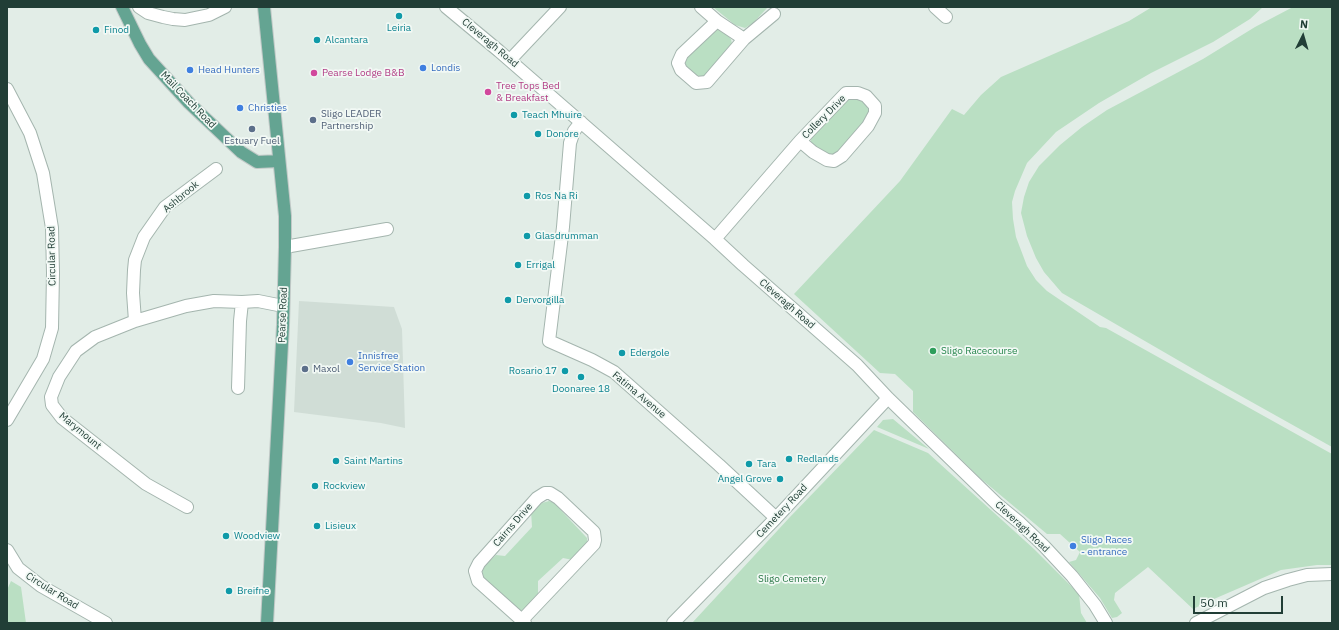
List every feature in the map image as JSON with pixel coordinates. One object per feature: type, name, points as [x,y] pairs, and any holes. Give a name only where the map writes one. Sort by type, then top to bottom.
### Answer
[{"type":"main road","name":"Mail Coach Road","points":[[122,7],[149,59],[195,108],[241,152],[257,162],[279,161]]},
{"type":"main road","name":"Pearse Road","points":[[264,7],[285,216],[283,306],[267,623]]},
{"type":"street","points":[[139,7],[148,13],[173,19],[185,20],[209,15],[225,7]]},
{"type":"street","name":"Cleveragh Road","points":[[446,7],[510,60],[857,365],[888,398],[998,505],[1020,523],[1044,546],[1072,576],[1095,605],[1106,623]]},
{"type":"street","points":[[510,60],[560,7]]},
{"type":"street","points":[[701,7],[717,21],[744,38]]},
{"type":"street","points":[[935,7],[946,17]]},
{"type":"street","points":[[717,21],[682,54],[678,63],[681,70],[696,83],[707,82],[744,38],[774,14]]},
{"type":"street","name":"Collery Drive","points":[[715,239],[800,140],[846,93],[858,93],[866,96],[875,106],[875,113],[868,126],[842,156],[834,162],[827,160],[813,152],[800,140]]},
{"type":"street","name":"Circular Road","points":[[7,420],[43,359],[52,328],[53,273],[52,228],[43,173],[30,133],[8,95]]},
{"type":"street","name":"Fatima Avenue","points":[[581,122],[574,131],[570,143],[563,227],[549,341],[592,360],[614,372],[719,465],[776,518]]},
{"type":"street","name":"Ashbrook","points":[[135,321],[133,293],[135,260],[144,237],[165,207],[216,169]]},
{"type":"street","points":[[285,247],[386,229]]},
{"type":"street","name":"Marymount","points":[[186,507],[146,484],[62,418],[52,405],[51,397],[59,377],[76,351],[95,337],[135,321],[186,306],[214,301],[258,301],[283,306]]},
{"type":"street","points":[[238,388],[242,302]]},
{"type":"street","name":"Cemetery Road","points":[[673,623],[776,518],[888,398]]},
{"type":"street","name":"Cairns Drive","points":[[550,493],[558,498],[594,532],[595,540],[594,544],[524,622],[478,581],[475,572],[479,563],[537,498],[541,495],[550,493]]},
{"type":"street","name":"Circular Road","points":[[7,550],[18,568],[41,586],[106,623]]},
{"type":"street","points":[[1196,623],[1264,588],[1307,575],[1332,574]]},
{"type":"shaded area","name":"Innisfree Service Station","points":[[299,301],[394,307],[402,329],[405,428],[381,423],[294,412]]},
{"type":"green space","points":[[713,7],[768,7],[753,23],[745,28],[735,25]]},
{"type":"green space","points":[[1152,7],[1263,7],[1250,19],[1213,42],[1151,73],[1099,103],[1056,132],[1027,163],[1015,191],[1012,202],[1016,237],[1027,266],[1036,280],[1047,291],[1100,327],[1106,328],[1332,454],[1332,565],[1317,565],[1281,570],[1193,609],[1148,567],[1115,593],[1114,600],[1122,613],[1117,617],[1112,618],[1100,598],[1069,562],[1076,560],[1080,552],[1060,534],[1047,534],[980,478],[913,412],[913,391],[895,374],[880,373],[794,294],[900,181],[952,109],[964,115],[981,95],[1001,77],[1129,21]]},
{"type":"green space","points":[[1293,7],[1332,7],[1332,447],[1062,293],[1044,272],[1036,258],[1027,236],[1021,213],[1029,182],[1039,166],[1060,145],[1082,127],[1107,110],[1203,59],[1255,27]]},
{"type":"green space","points":[[719,29],[731,39],[732,44],[729,50],[703,77],[697,78],[687,68],[685,62],[688,57],[714,31]]},
{"type":"green space","points":[[847,98],[856,98],[866,103],[869,112],[866,119],[835,156],[830,157],[819,150],[811,142],[811,138]]},
{"type":"green space","points":[[893,419],[929,449],[877,427],[883,420]]},
{"type":"green space","name":"Sligo Cemetery","points":[[874,430],[928,453],[1034,549],[1079,594],[1081,613],[1087,623],[692,623],[790,517]]},
{"type":"green space","points":[[549,501],[554,503],[587,538],[587,544],[573,560],[563,558],[538,581],[538,596],[520,612],[483,578],[482,568],[496,555],[505,556],[532,527],[531,511],[542,503]]},
{"type":"green space","points":[[11,581],[21,587],[26,623],[7,623],[7,590]]},
{"type":"place","name":"Leiria","points":[[399,16]]},
{"type":"place","name":"Finod","points":[[96,30]]},
{"type":"place","name":"Alcantara","points":[[317,40]]},
{"type":"place","name":"Londis","points":[[423,68]]},
{"type":"place","name":"Head Hunters","points":[[190,70]]},
{"type":"place","name":"Pearse Lodge B&B","points":[[314,73]]},
{"type":"place","name":"Tree Tops Bed & Breakfast","points":[[488,92]]},
{"type":"place","name":"Christies","points":[[240,108]]},
{"type":"place","name":"Teach Mhuire","points":[[514,115]]},
{"type":"place","name":"Sligo LEADER Partnership","points":[[313,120]]},
{"type":"place","name":"Estuary Fuel","points":[[252,129]]},
{"type":"place","name":"Donore","points":[[538,134]]},
{"type":"place","name":"Ros Na Ri","points":[[527,196]]},
{"type":"place","name":"Glasdrumman","points":[[527,236]]},
{"type":"place","name":"Errigal","points":[[518,265]]},
{"type":"place","name":"Dervorgilla","points":[[508,300]]},
{"type":"place","name":"Sligo Racecourse","points":[[933,351]]},
{"type":"place","name":"Edergole","points":[[622,353]]},
{"type":"place","name":"Innisfree Service Station","points":[[350,362]]},
{"type":"place","name":"Maxol","points":[[305,369]]},
{"type":"place","name":"Rosario 17","points":[[565,371]]},
{"type":"place","name":"Doonaree 18","points":[[581,377]]},
{"type":"place","name":"Redlands","points":[[789,459]]},
{"type":"place","name":"Saint Martins","points":[[336,461]]},
{"type":"place","name":"Tara","points":[[749,464]]},
{"type":"place","name":"Angel Grove","points":[[780,479]]},
{"type":"place","name":"Rockview","points":[[315,486]]},
{"type":"place","name":"Lisieux","points":[[317,526]]},
{"type":"place","name":"Woodview","points":[[226,536]]},
{"type":"place","name":"Sligo Races - entrance","points":[[1073,546]]},
{"type":"place","name":"Breifne","points":[[229,591]]}]
